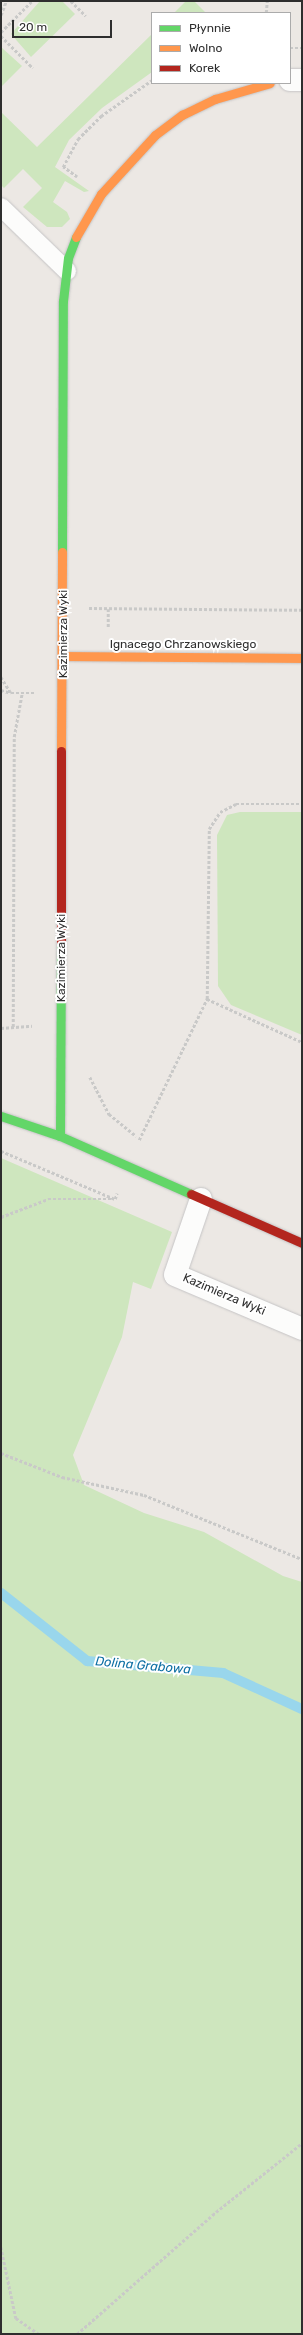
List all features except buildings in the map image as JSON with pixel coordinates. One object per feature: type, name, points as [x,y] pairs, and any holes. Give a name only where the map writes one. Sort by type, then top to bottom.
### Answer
[{"type":"street","points":[[291,80],[302,80]]},
{"type":"street","name":"Kazimierza Wyki","points":[[60,1136],[64,656],[63,301],[67,271],[83,220],[101,194],[129,159],[182,115],[215,99],[267,84]]},
{"type":"street","name":"Ignacego Chrzanowskiego","points":[[64,656],[302,658]]},
{"type":"street","points":[[1,1116],[60,1136],[302,1243]]},
{"type":"street","name":"Kazimierza Wyki","points":[[201,1199],[175,1274],[302,1329]]},
{"type":"lane","points":[[1,207],[67,271]]},
{"type":"path","points":[[1,15],[6,1]]},
{"type":"path","points":[[1,32],[32,1]]},
{"type":"path","points":[[71,1],[86,16]]},
{"type":"path","points":[[266,1],[266,12]]},
{"type":"path","points":[[1,36],[34,68]]},
{"type":"path","points":[[291,48],[302,48]]},
{"type":"path","points":[[101,194],[63,168],[65,158],[100,116],[151,81]]},
{"type":"path","points":[[84,608],[302,610]]},
{"type":"path","points":[[1,690],[11,693]]},
{"type":"path","points":[[13,1027],[14,737],[22,693]]},
{"type":"path","points":[[139,1139],[207,999],[209,829],[220,812],[236,804],[302,804]]},
{"type":"path","points":[[207,999],[302,1042]]},
{"type":"path","points":[[90,1071],[109,1114],[145,1143]]},
{"type":"path","points":[[1,1217],[48,1199],[115,1198]]},
{"type":"path","points":[[1,1453],[62,1477],[144,1495],[302,1559]]},
{"type":"path","points":[[77,2334],[216,2212],[302,2143]]},
{"type":"path","points":[[1,2247],[16,2318],[39,2334]]},
{"type":"green space","points":[[40,1],[62,1],[75,14],[31,57],[11,34]]},
{"type":"green space","points":[[186,1],[194,1],[205,12],[175,12]]},
{"type":"green space","points":[[151,35],[151,73],[102,108],[69,140],[55,167],[89,191],[84,192],[65,181],[53,202],[67,212],[70,219],[62,227],[47,227],[23,207],[42,188],[23,169],[4,188],[1,185],[1,112],[37,147]]},
{"type":"green space","points":[[1,47],[22,66],[1,87]]},
{"type":"green space","points":[[240,812],[302,812],[302,1035],[231,1005],[218,986],[217,835],[227,815]]},
{"type":"green space","points":[[1,1158],[172,1232],[151,1289],[133,1282],[122,1337],[73,1455],[84,1485],[144,1513],[204,1532],[283,1576],[302,1582],[302,2334],[1,2334]]},
{"type":"waterway","name":"Dolina Grabowa","points":[[1,1593],[87,1661],[223,1673],[302,1709]]},
{"type":"traffic: fast","points":[[62,552],[63,301],[68,258],[76,237]]},
{"type":"traffic: fast","points":[[60,1136],[61,942]]},
{"type":"traffic: fast","points":[[1,1116],[60,1136],[191,1194]]},
{"type":"traffic: slow","points":[[76,237],[101,194],[155,135],[182,115],[215,99],[267,84]]},
{"type":"traffic: slow","points":[[61,751],[62,552]]},
{"type":"traffic: slow","points":[[64,656],[302,658]]},
{"type":"traffic: jam","points":[[61,751],[61,942]]},
{"type":"traffic: jam","points":[[191,1194],[302,1243]]}]
